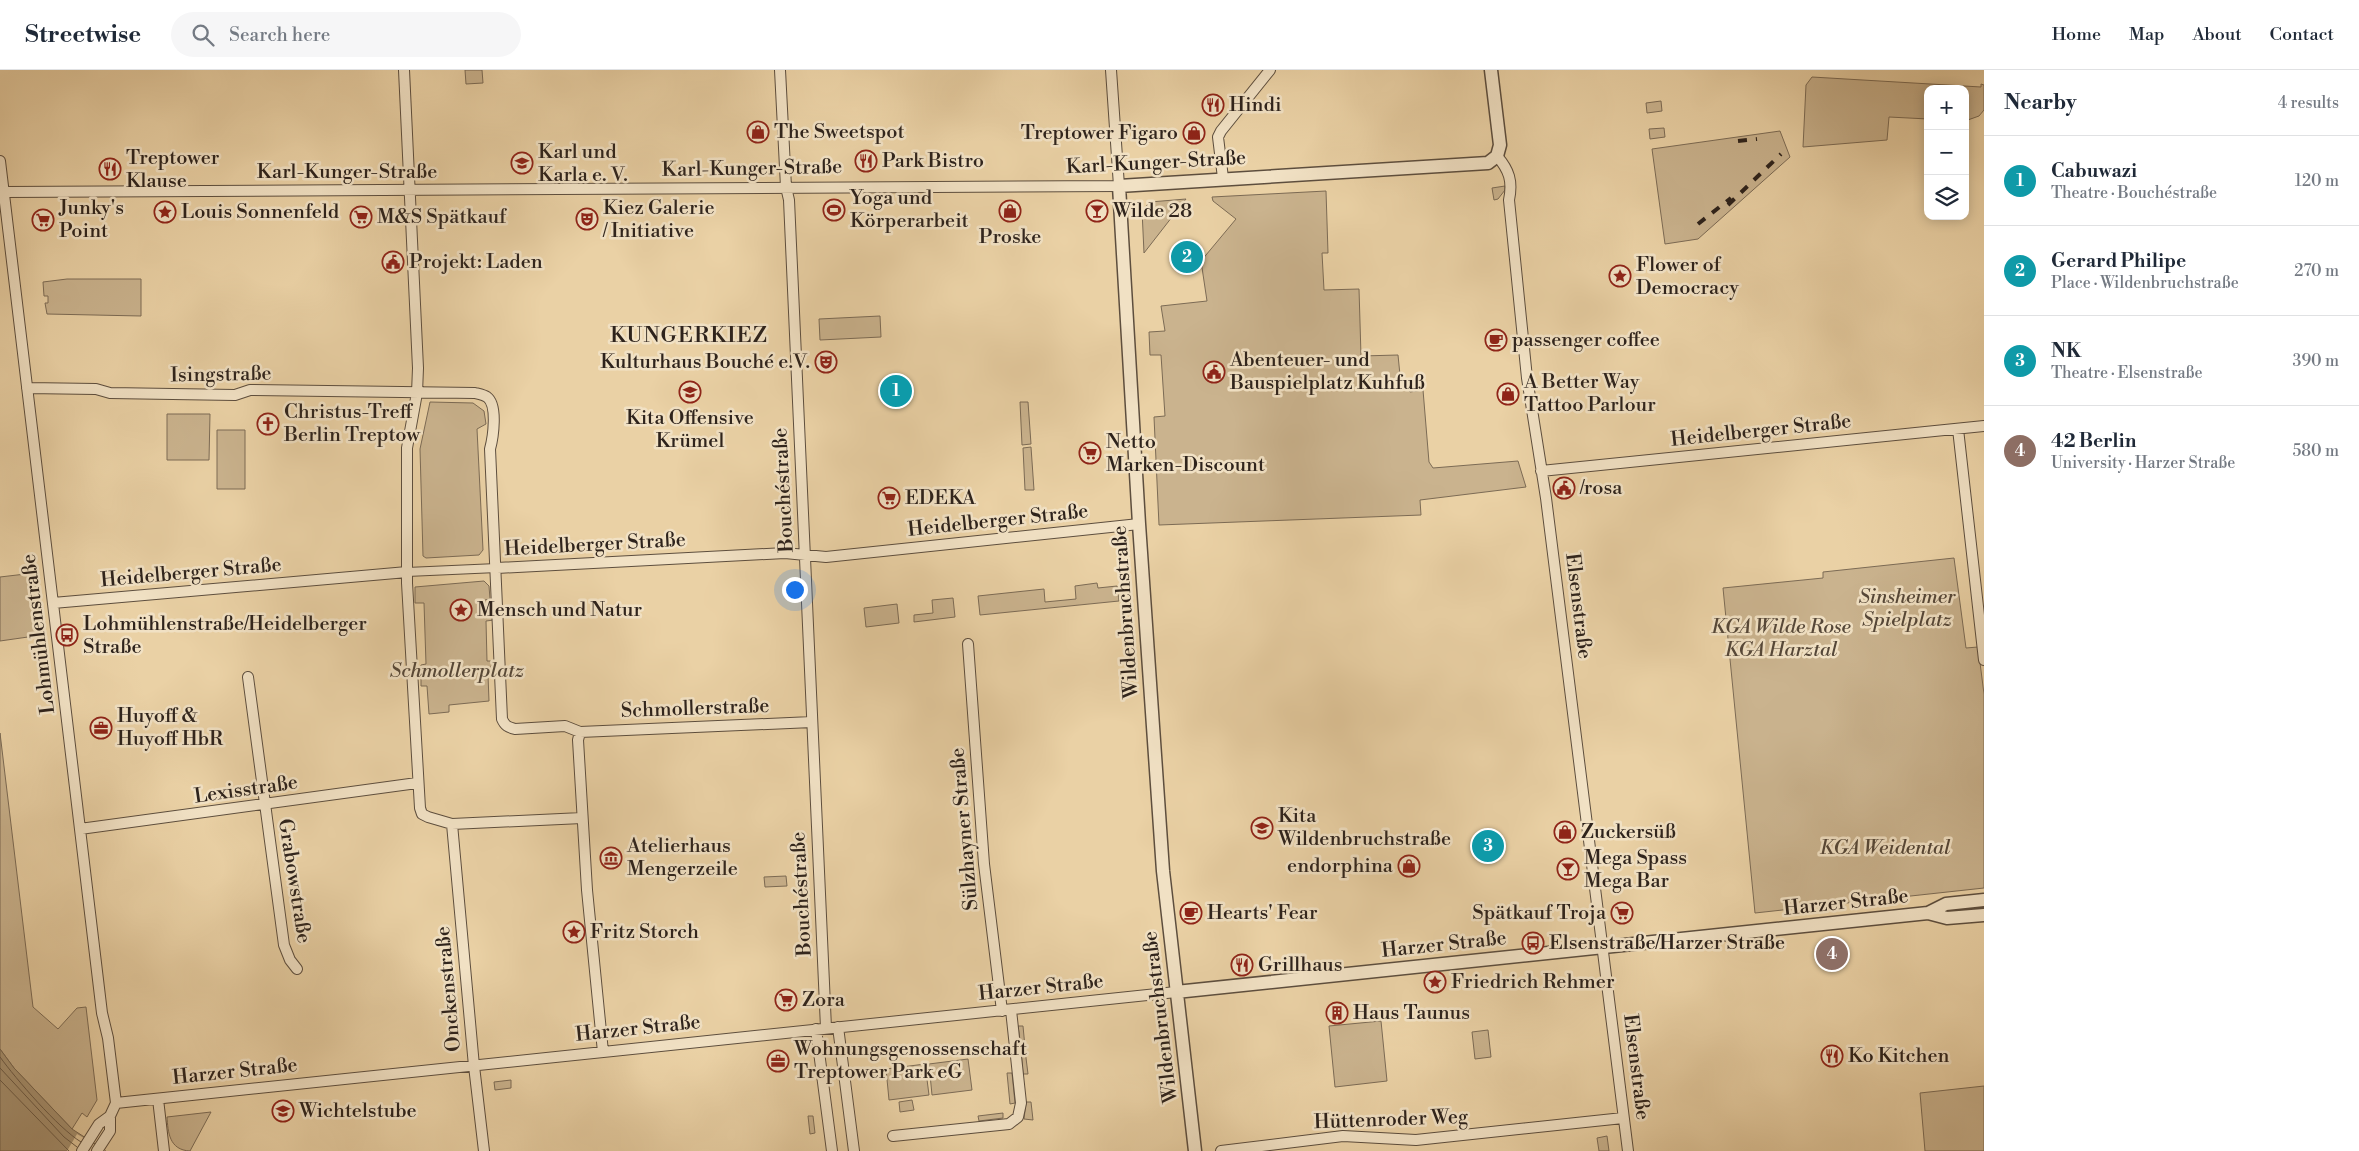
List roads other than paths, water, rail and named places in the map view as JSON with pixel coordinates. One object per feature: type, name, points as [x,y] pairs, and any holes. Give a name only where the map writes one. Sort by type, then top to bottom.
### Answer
[{"type":"street","points":[[404,70],[416,296],[417,393],[407,448],[407,572],[417,783],[422,814],[428,818],[452,824],[582,818]]},
{"type":"street","name":"Bouchéstraße","points":[[780,70],[786,187],[789,200],[805,556],[821,1029],[832,1151]]},
{"type":"street","name":"Wildenbruchstraße","points":[[1111,70],[1163,871],[1195,1151]]},
{"type":"street","points":[[1223,178],[1218,137],[1270,70]]},
{"type":"street","points":[[1491,70],[1500,145],[1497,156]]},
{"type":"street","name":"Karl-Kunger-Straße","points":[[4,192],[1119,186],[1480,163],[1492,161],[1497,156]]},
{"type":"street","name":"Elsenstraße","points":[[1497,156],[1509,170],[1511,189],[1508,200],[1520,315],[1628,1151]]},
{"type":"street","name":"Lohmühlenstraße","points":[[0,161],[102,1013],[108,1038],[116,1103]]},
{"type":"street","name":"Isingstraße","points":[[27,388],[96,389],[110,393],[235,395],[250,390],[417,393]]},
{"type":"street","points":[[417,393],[475,393],[487,396],[491,402],[493,436],[490,449],[504,724],[508,728],[565,726],[580,732],[578,740],[582,818],[603,1052]]},
{"type":"street","name":"Heidelberger Straße","points":[[1541,471],[1984,426]]},
{"type":"street","points":[[1958,429],[1984,660]]},
{"type":"street","name":"Heidelberger Straße","points":[[53,603],[407,572],[785,553],[826,557],[1139,524]]},
{"type":"street","name":"Sülzhayner Straße","points":[[892,1136],[1009,1124],[1018,1117],[1021,1103],[984,864],[968,644]]},
{"type":"street","name":"Grabowstraße","points":[[248,677],[284,945],[290,960],[297,969]]},
{"type":"street","name":"Schmollerstraße","points":[[580,732],[812,722]]},
{"type":"street","name":"Lexisstraße","points":[[80,829],[417,783]]},
{"type":"street","name":"Onckenstraße","points":[[452,824],[474,1066],[484,1151]]},
{"type":"street","name":"Harzer Straße","points":[[116,1103],[1602,949],[1928,913],[1946,904],[1984,900]]},
{"type":"street","name":"Harzer Straße","points":[[1928,913],[1947,918],[1984,915]]},
{"type":"street","points":[[838,1027],[854,1151]]},
{"type":"street","points":[[158,1099],[164,1151]]},
{"type":"street","points":[[98,1149],[110,1131],[110,1116],[116,1103]]},
{"type":"street","points":[[82,1151],[99,1124],[110,1116]]},
{"type":"street","name":"Hüttenroder Weg","points":[[1221,1151],[1343,1136],[1416,1140],[1623,1118]]},
{"type":"water","points":[[0,1049],[14,1068],[72,1129],[106,1151],[0,1151]]},
{"type":"railway","points":[[1738,141],[1757,139]]},
{"type":"railway","points":[[1728,205],[1781,154]]},
{"type":"railway","points":[[1698,224],[1731,198]]},
{"type":"place","name":"Hindi","points":[[1213,105]]},
{"type":"place","name":"The Sweetspot","points":[[758,132]]},
{"type":"place","name":"Treptower Figaro","points":[[1194,133]]},
{"type":"place","name":"Park Bistro","points":[[866,161]]},
{"type":"place","name":"Karl und Karla e. V.","points":[[522,163]]},
{"type":"place","name":"Treptower Klause","points":[[110,169]]},
{"type":"place","name":"Yoga und Körperarbeit","points":[[834,210]]},
{"type":"place","name":"Proske","points":[[1010,211]]},
{"type":"place","name":"Wilde 28","points":[[1097,211]]},
{"type":"place","name":"Louis Sonnenfeld","points":[[165,212]]},
{"type":"place","name":"M&S Spätkauf","points":[[361,217]]},
{"type":"place","name":"Kiez Galerie / Initiative","points":[[587,219]]},
{"type":"place","name":"Junky's Point","points":[[43,220]]},
{"type":"place","name":"Gerard Philipe","points":[[1187,257]]},
{"type":"place","name":"Projekt: Laden","points":[[393,262]]},
{"type":"place","name":"Flower of Democracy","points":[[1620,276]]},
{"type":"place","name":"passenger coffee","points":[[1496,340]]},
{"type":"place","name":"Kulturhaus Bouché e.V.","points":[[826,362]]},
{"type":"place","name":"Abenteuer- und Bauspielplatz Kuhfuß","points":[[1214,372]]},
{"type":"place","name":"Cabuwazi","points":[[896,391]]},
{"type":"place","name":"Kita Offensive Krümel","points":[[690,392]]},
{"type":"place","name":"A Better Way Tattoo Parlour","points":[[1508,394]]},
{"type":"place","name":"Christus-Treff Berlin Treptow","points":[[268,424]]},
{"type":"place","name":"Netto Marken-Discount","points":[[1090,453]]},
{"type":"place","name":"/rosa","points":[[1564,488]]},
{"type":"place","name":"EDEKA","points":[[889,498]]},
{"type":"place","name":"Mensch und Natur","points":[[461,610]]},
{"type":"place","name":"Lohmühlenstraße/Heidelberger Straße","points":[[67,635]]},
{"type":"place","name":"Huyoff & Huyoff HbR","points":[[101,728]]},
{"type":"place","name":"Kita Wildenbruchstraße","points":[[1262,828]]},
{"type":"place","name":"Zuckersüß","points":[[1565,832]]},
{"type":"place","name":"NK","points":[[1488,846]]},
{"type":"place","name":"Atelierhaus Mengerzeile","points":[[611,858]]},
{"type":"place","name":"endorphina","points":[[1409,866]]},
{"type":"place","name":"Mega Spass Mega Bar","points":[[1568,869]]},
{"type":"place","name":"Hearts' Fear","points":[[1191,913]]},
{"type":"place","name":"Spätkauf Troja","points":[[1622,913]]},
{"type":"place","name":"Fritz Storch","points":[[574,932]]},
{"type":"place","name":"Elsenstraße/Harzer Straße","points":[[1533,943]]},
{"type":"place","name":"42 Berlin","points":[[1832,954]]},
{"type":"place","name":"Grillhaus","points":[[1242,965]]},
{"type":"place","name":"Friedrich Rehmer","points":[[1435,982]]},
{"type":"place","name":"Zora","points":[[786,1000]]},
{"type":"place","name":"Haus Taunus","points":[[1337,1013]]},
{"type":"place","name":"Ko Kitchen","points":[[1832,1056]]},
{"type":"place","name":"Wohnungsgenossenschaft Treptower Park eG","points":[[778,1061]]},
{"type":"place","name":"Wichtelstube","points":[[283,1111]]},
{"type":"district","name":"KUNGERKIEZ","points":[[689,335]]},
{"type":"park label","name":"Sinsheimer Spielplatz","points":[[1907,608]]},
{"type":"park label","name":"KGA Wilde Rose KGA Harztal","points":[[1781,638]]},
{"type":"park label","name":"Schmollerplatz","points":[[457,671]]},
{"type":"park label","name":"KGA Weidental","points":[[1885,848]]}]
